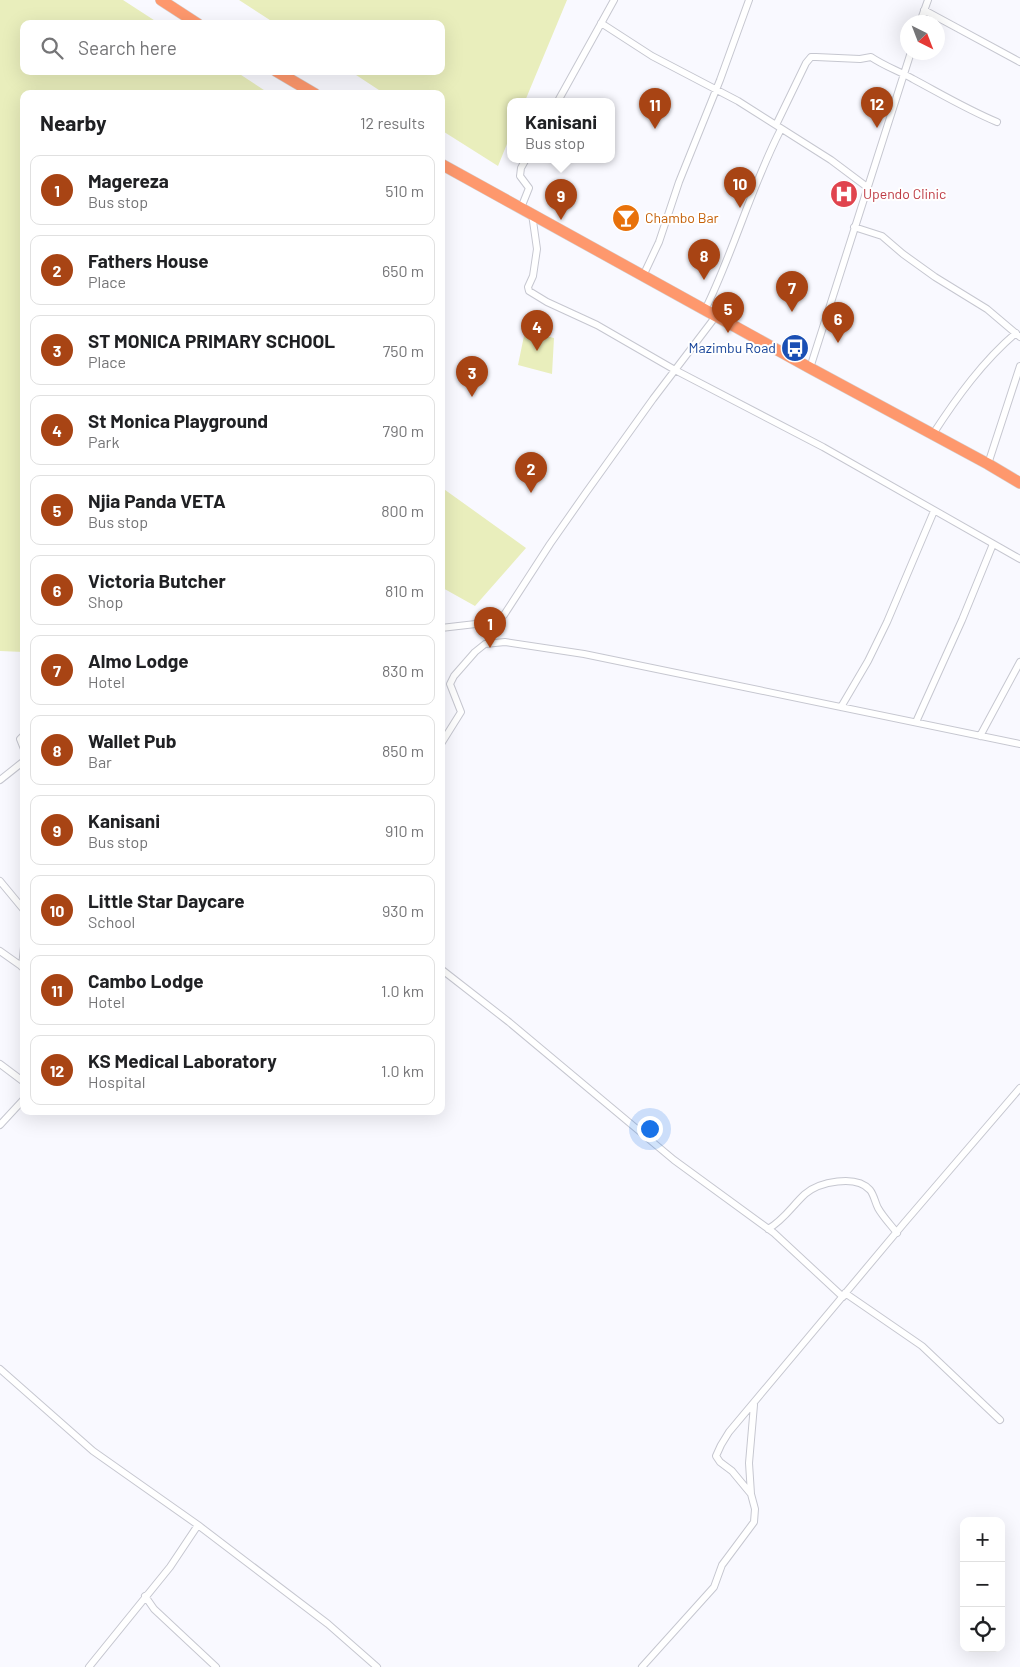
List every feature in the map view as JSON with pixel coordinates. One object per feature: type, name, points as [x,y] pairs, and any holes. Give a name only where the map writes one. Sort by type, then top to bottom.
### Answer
[{"type":"highway","points":[[161,0],[192,20]]},
{"type":"highway","points":[[283,75],[308,90]]},
{"type":"highway","points":[[445,166],[1020,483]]},
{"type":"street","points":[[560,98],[614,0]]},
{"type":"street","points":[[643,276],[659,242],[679,182],[749,0]]},
{"type":"street","points":[[922,15],[928,0]]},
{"type":"street","points":[[924,10],[1020,62]]},
{"type":"street","points":[[601,24],[652,56],[738,101],[831,160],[867,187]]},
{"type":"street","points":[[705,310],[729,258],[799,76],[811,57],[871,57],[954,102],[997,122]]},
{"type":"street","points":[[810,368],[908,60]]},
{"type":"street","points":[[521,208],[529,188],[520,176],[524,163]]},
{"type":"street","points":[[532,214],[537,249],[533,276],[528,286],[529,291],[822,447],[1020,559]]},
{"type":"street","points":[[854,227],[882,236],[927,272],[987,309],[1018,335],[1000,346],[973,378],[933,434]]},
{"type":"street","points":[[445,628],[493,622],[499,620],[504,615],[550,544],[716,316]]},
{"type":"street","points":[[988,464],[1020,366]]},
{"type":"street","points":[[841,707],[868,661],[887,622],[934,511]]},
{"type":"street","points":[[916,722],[962,620],[993,544]]},
{"type":"street","points":[[445,738],[461,712],[450,682],[475,652],[485,644],[496,642],[568,651],[1020,744]]},
{"type":"street","points":[[980,736],[1020,662]]},
{"type":"street","points":[[0,780],[20,764]]},
{"type":"street","points":[[0,880],[20,905]]},
{"type":"street","points":[[0,951],[20,966]]},
{"type":"street","points":[[445,972],[509,1022],[674,1160],[768,1229],[844,1295],[922,1346],[1000,1420]]},
{"type":"street","points":[[0,1064],[20,1079]]},
{"type":"street","points":[[750,1494],[732,1471],[720,1462],[716,1456],[721,1444],[896,1233],[1020,1088]]},
{"type":"street","points":[[0,1125],[20,1103]]},
{"type":"street","points":[[768,1229],[786,1216],[806,1193],[828,1183],[846,1181],[858,1183],[871,1192],[879,1209],[896,1233]]},
{"type":"street","points":[[0,1369],[93,1451],[198,1525],[328,1624],[377,1667]]},
{"type":"street","points":[[642,1667],[714,1587],[722,1565],[754,1522],[755,1509],[750,1494],[748,1464],[754,1404]]},
{"type":"street","points":[[90,1667],[170,1567],[198,1525]]},
{"type":"street","points":[[145,1596],[154,1609],[208,1665],[216,1667]]},
{"type":"green space","points":[[0,0],[123,0],[154,20],[20,20],[20,75],[241,75],[264,90],[20,90],[20,652],[0,651]]},
{"type":"green space","points":[[239,0],[567,0],[526,98],[507,98],[507,144],[498,166],[445,133],[445,90],[379,90],[356,75],[445,75],[445,20],[270,20]]},
{"type":"green space","points":[[525,331],[554,338],[552,374],[518,365]]},
{"type":"green space","points":[[445,490],[526,548],[475,606],[445,589]]},
{"type":"place","name":"KS Medical Laboratory","points":[[877,128]]},
{"type":"place","name":"Cambo Lodge","points":[[655,129]]},
{"type":"place","name":"Upendo Clinic","points":[[844,194]]},
{"type":"place","name":"Little Star Daycare","points":[[740,208]]},
{"type":"place","name":"Chambo Bar","points":[[626,218]]},
{"type":"place","name":"Kanisani","points":[[561,220]]},
{"type":"place","name":"Wallet Pub","points":[[704,280]]},
{"type":"place","name":"Almo Lodge","points":[[792,312]]},
{"type":"place","name":"Njia Panda VETA","points":[[728,333]]},
{"type":"place","name":"Victoria Butcher","points":[[838,343]]},
{"type":"place","name":"Mazimbu Road","points":[[795,348]]},
{"type":"place","name":"St Monica Playground","points":[[537,351]]},
{"type":"place","name":"ST MONICA PRIMARY SCHOOL","points":[[472,397]]},
{"type":"place","name":"Fathers House","points":[[531,493]]},
{"type":"place","name":"Magereza","points":[[490,648]]}]
